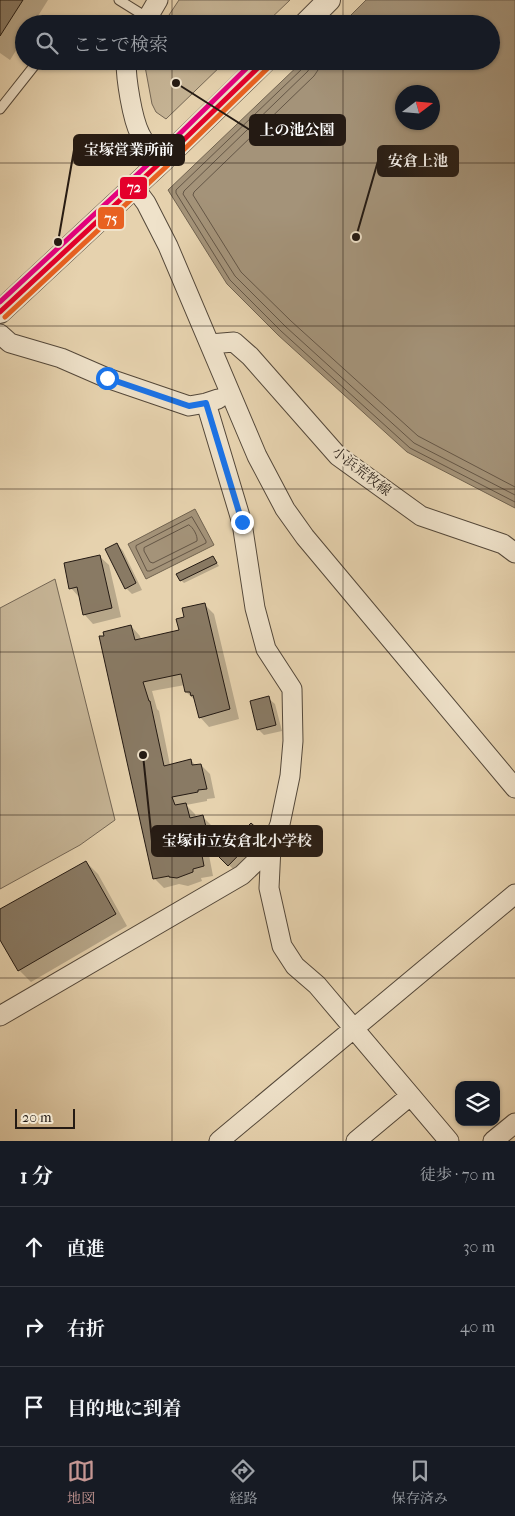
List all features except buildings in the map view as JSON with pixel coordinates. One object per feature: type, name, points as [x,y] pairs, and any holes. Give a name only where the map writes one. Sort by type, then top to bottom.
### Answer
[{"type":"street","points":[[149,15],[158,0]]},
{"type":"street","points":[[313,15],[329,0]]},
{"type":"street","points":[[126,70],[139,133],[148,147],[162,161]]},
{"type":"street","points":[[0,312],[162,161],[256,70]]},
{"type":"street","points":[[134,187],[146,203],[168,246],[257,456],[285,509],[305,537],[515,788]]},
{"type":"street","points":[[0,334],[10,343],[61,358],[107,378],[189,406],[206,403],[230,394]]},
{"type":"street","name":"小浜荒牧線","points":[[210,344],[234,342],[250,356],[338,456],[421,516],[502,544],[515,553]]},
{"type":"street","points":[[206,403],[242,522],[254,608],[266,649],[292,689],[293,741],[290,776],[280,824],[271,847],[269,888],[282,946],[294,966],[317,985],[449,1141]]},
{"type":"street","points":[[0,1016],[242,875],[271,847]]},
{"type":"street","points":[[219,1141],[515,894]]},
{"type":"street","points":[[356,1141],[410,1096]]},
{"type":"street","points":[[493,1141],[515,1123]]},
{"type":"lane","points":[[120,0],[139,15]]},
{"type":"lane","points":[[0,109],[31,70]]},
{"type":"shaded area","points":[[179,0],[290,0],[274,15],[169,15]]},
{"type":"shaded area","points":[[146,70],[217,70],[166,119],[156,112],[152,104]]},
{"type":"shaded area","points":[[55,579],[115,820],[80,845],[0,889],[0,608]]},
{"type":"water","points":[[366,0],[515,0],[515,508],[407,452],[278,335],[227,284],[168,190],[294,70],[500,70],[500,15],[351,15]]},
{"type":"water","points":[[195,509],[214,545],[146,579],[128,544]]},
{"type":"transit line","points":[[0,302],[157,156],[245,70]]},
{"type":"transit line","name":"72","points":[[0,312],[162,161],[256,70]]},
{"type":"transit line","name":"75","points":[[5,317],[167,166],[266,70]]},
{"type":"place","name":"上の池公園","points":[[176,83]]},
{"type":"place","name":"安倉上池","points":[[356,237]]},
{"type":"place","name":"宝塚営業所前","points":[[58,242]]},
{"type":"place","name":"宝塚市立安倉北小学校","points":[[143,755]]},
{"type":"route","points":[[107,378],[189,406],[206,403],[242,522]]}]
